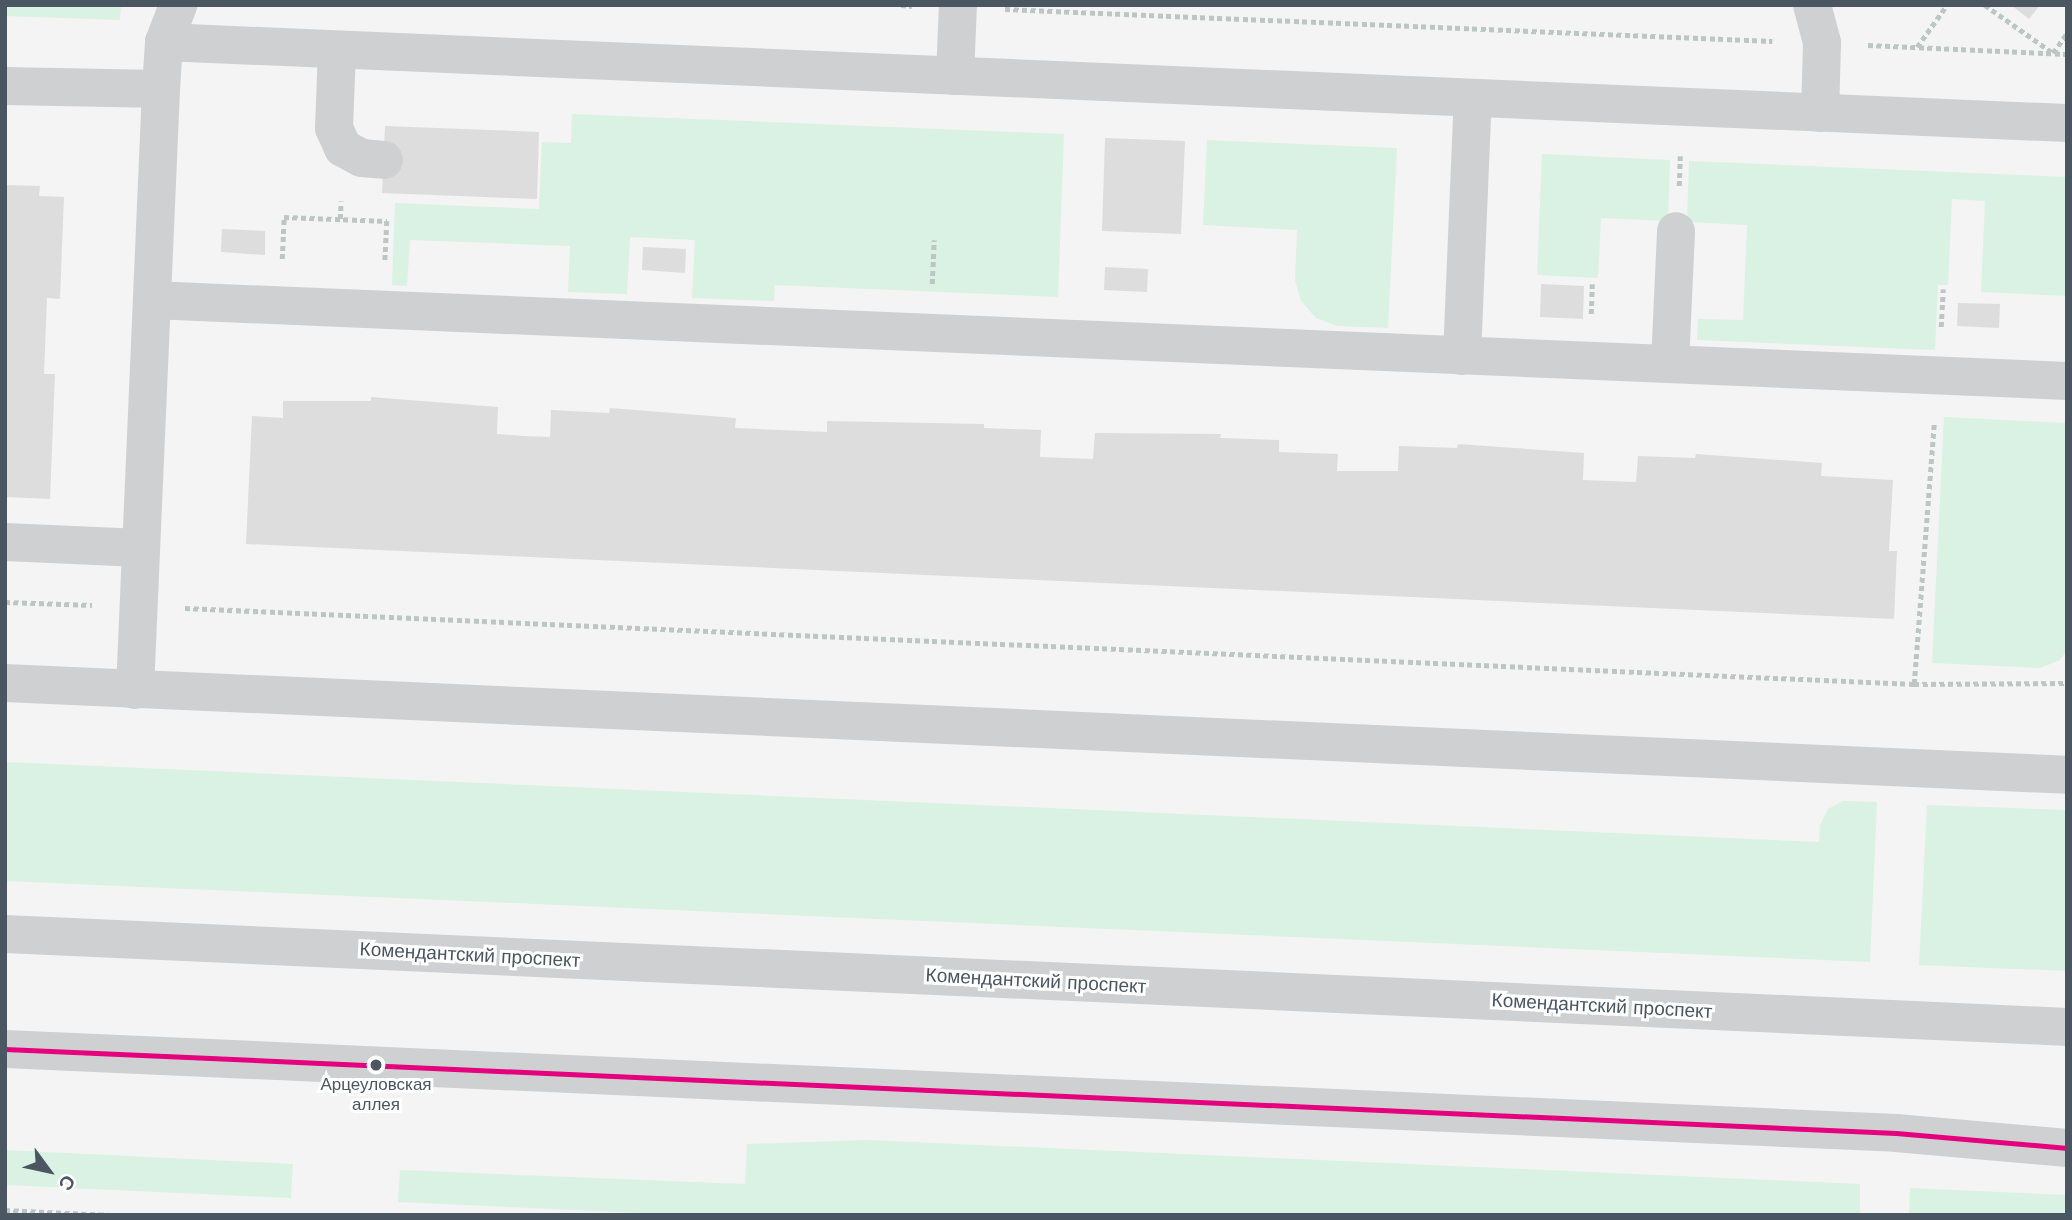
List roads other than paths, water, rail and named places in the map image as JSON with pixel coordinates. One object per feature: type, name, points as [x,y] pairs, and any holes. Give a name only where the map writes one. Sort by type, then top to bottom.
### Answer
[{"type":"street","points":[[135,690],[161,89],[164,42],[178,5]]},
{"type":"street","points":[[1812,5],[1822,43],[1819,113]]},
{"type":"street","points":[[955,76],[958,6]]},
{"type":"street","points":[[164,42],[2067,123]]},
{"type":"street","points":[[337,50],[334,128],[343,148],[362,158],[384,160]]},
{"type":"street","points":[[5,86],[161,89]]},
{"type":"street","points":[[1462,356],[1473,98]]},
{"type":"street","points":[[1670,364],[1676,231]]},
{"type":"street","points":[[152,300],[2067,382]]},
{"type":"street","points":[[5,542],[141,548]]},
{"type":"street","points":[[5,683],[2067,775]]},
{"type":"street","name":"Комендантский проспект","points":[[5,934],[2067,1027]]},
{"type":"street","points":[[5,1049],[1896,1133],[2067,1148]]},
{"type":"place","name":"Арцеуловская аллея","points":[[376,1065]]}]
